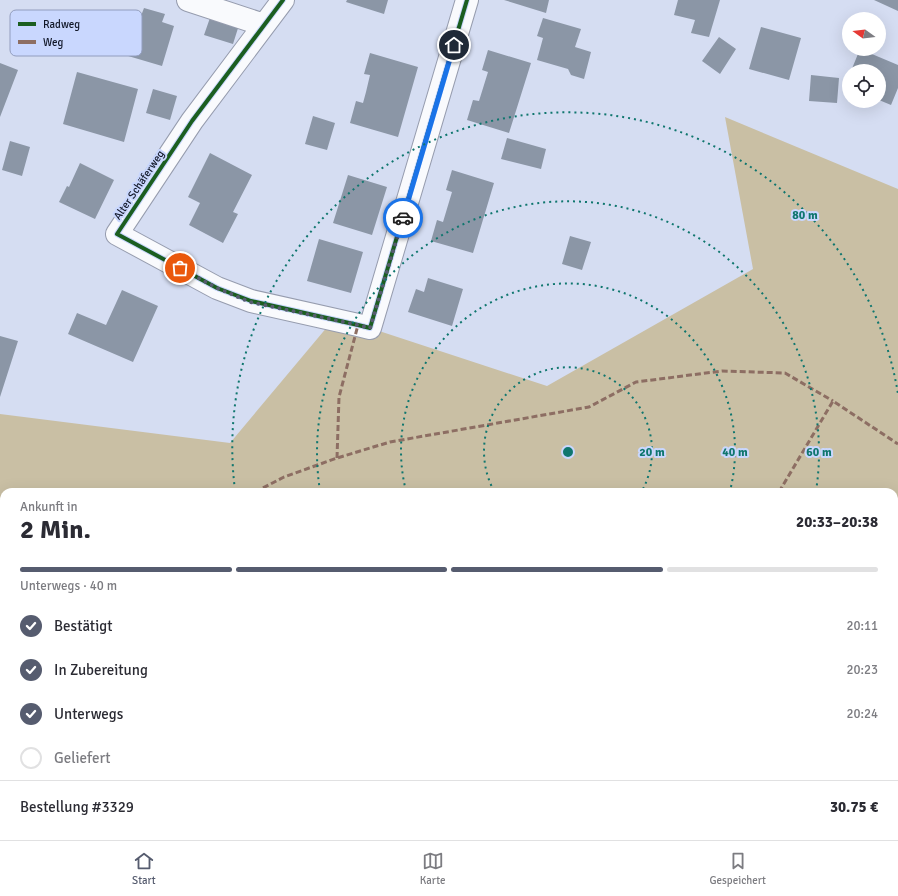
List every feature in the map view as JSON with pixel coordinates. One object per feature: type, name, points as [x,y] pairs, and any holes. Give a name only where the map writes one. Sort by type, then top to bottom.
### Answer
[{"type":"street","points":[[188,0],[264,25]]},
{"type":"street","name":"Alter Schäferweg","points":[[283,0],[192,121],[117,234],[217,288],[250,302],[370,328],[467,0]]},
{"type":"shaded area","points":[[725,117],[898,189],[898,488],[0,488],[0,414],[230,443],[333,320],[370,328],[547,386],[753,269]]},
{"type":"building","points":[[347,0],[388,0],[384,14],[346,2]]},
{"type":"building","points":[[504,0],[549,0],[546,13]]},
{"type":"building","points":[[678,0],[720,0],[709,37],[691,33],[695,20],[674,15]]},
{"type":"building","points":[[874,0],[898,0],[898,11]]},
{"type":"building","points":[[144,8],[165,14],[162,22],[174,26],[162,66],[128,56],[142,56],[142,13]]},
{"type":"building","points":[[211,15],[239,25],[233,44],[204,35]]},
{"type":"building","points":[[543,18],[581,29],[575,47],[591,52],[584,79],[571,75],[568,69],[537,60],[543,38],[537,36]]},
{"type":"building","points":[[761,27],[801,38],[789,80],[749,69]]},
{"type":"building","points":[[719,37],[736,49],[720,74],[702,61]]},
{"type":"building","points":[[488,50],[531,63],[509,133],[467,120],[473,100],[479,101],[488,72],[482,70]]},
{"type":"building","points":[[370,53],[418,67],[398,137],[350,123],[356,101],[363,103],[370,75],[364,74]]},
{"type":"building","points":[[857,56],[877,56],[898,65],[898,88],[891,105],[886,103],[886,64],[854,64]]},
{"type":"building","points":[[0,63],[18,70],[0,117]]},
{"type":"building","points":[[77,72],[138,89],[124,142],[63,124]]},
{"type":"building","points":[[811,75],[839,78],[837,103],[809,101]]},
{"type":"building","points":[[153,89],[177,96],[170,120],[146,113]]},
{"type":"building","points":[[313,116],[335,123],[327,150],[305,144]]},
{"type":"building","points":[[507,138],[546,149],[541,169],[501,159]]},
{"type":"building","points":[[10,141],[30,147],[22,176],[2,170]]},
{"type":"building","points":[[210,153],[252,175],[233,212],[238,214],[223,243],[189,225],[200,203],[188,197]]},
{"type":"building","points":[[80,163],[114,180],[95,219],[59,202],[67,186],[69,187]]},
{"type":"building","points":[[452,170],[494,183],[473,253],[431,241],[437,220],[443,222],[452,192],[446,190]]},
{"type":"building","points":[[348,175],[387,187],[372,235],[333,223]]},
{"type":"building","points":[[570,236],[591,242],[582,270],[562,264]]},
{"type":"building","points":[[319,239],[363,252],[351,293],[307,281]]},
{"type":"building","points":[[428,278],[463,289],[452,326],[408,312],[416,289],[424,292]]},
{"type":"building","points":[[122,290],[158,306],[133,362],[68,334],[77,313],[106,325]]},
{"type":"building","points":[[0,336],[18,341],[0,397]]},
{"type":"marked path","points":[[337,458],[339,397],[358,325]]},
{"type":"marked path","points":[[263,488],[284,477],[337,458],[390,442],[589,407],[636,382],[722,371],[785,373],[833,401]]},
{"type":"marked path","points":[[781,488],[833,401],[898,444]]},
{"type":"cycle path","points":[[283,0],[192,121],[117,234],[217,288],[251,301],[370,328],[467,0]]},
{"type":"way so far","points":[[180,268],[217,288],[250,302],[370,328],[403,218]]},
{"type":"route","points":[[403,218],[454,45]]}]
